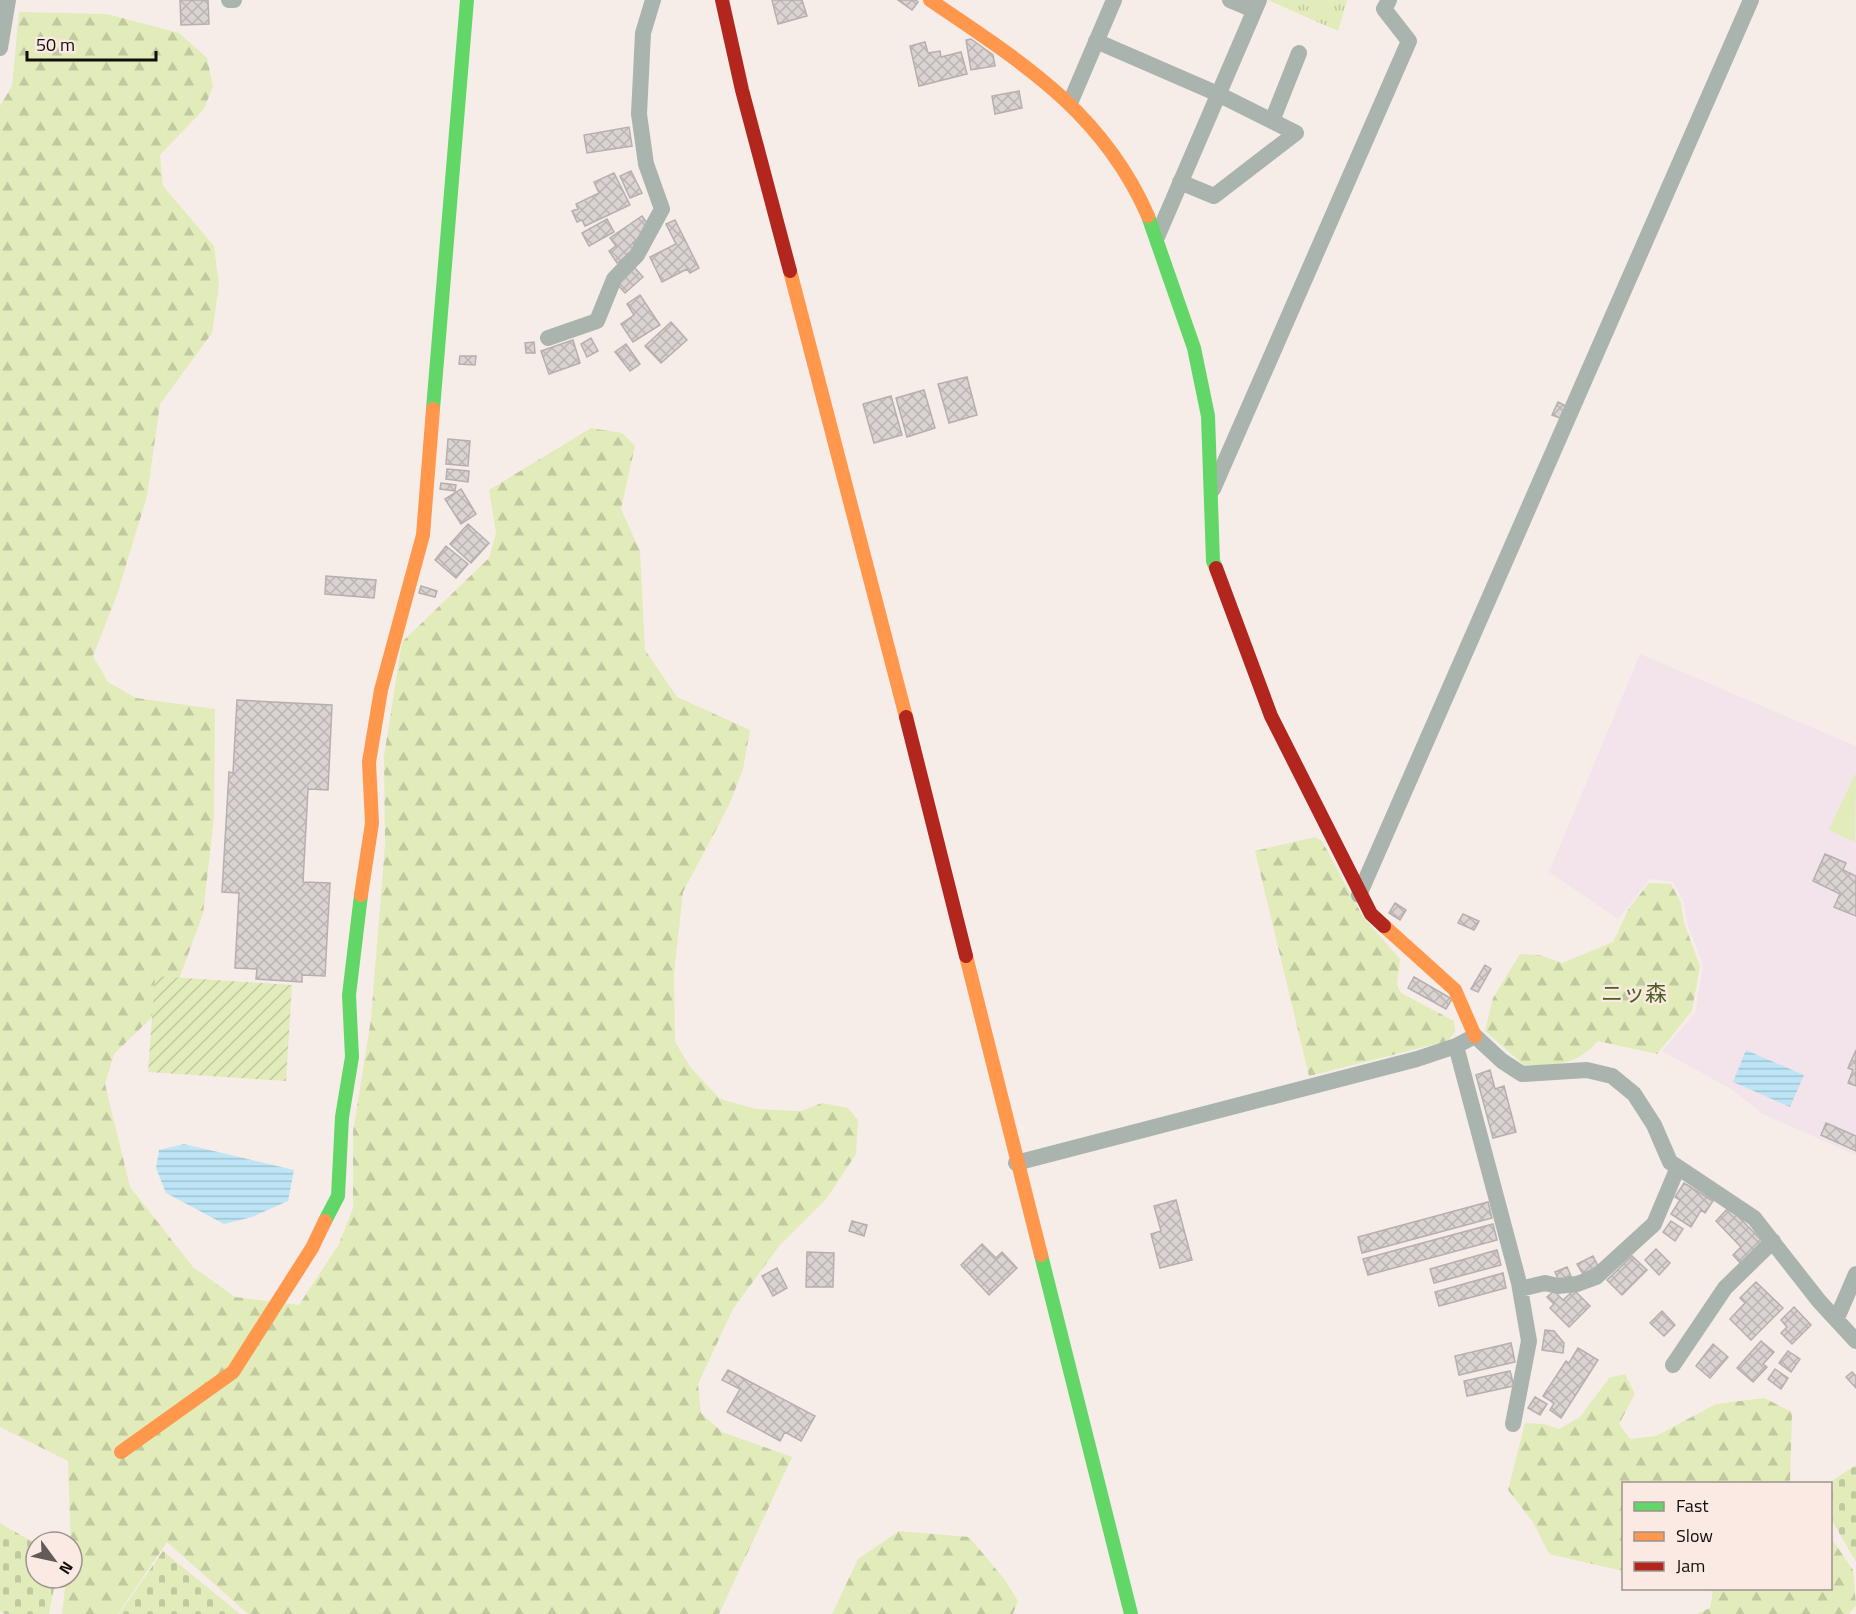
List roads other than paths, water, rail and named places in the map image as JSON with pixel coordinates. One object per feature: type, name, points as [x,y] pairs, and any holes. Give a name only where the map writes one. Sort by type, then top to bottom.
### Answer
[{"type":"street","points":[[0,48],[8,0]]},
{"type":"street","points":[[229,0],[234,0]]},
{"type":"street","points":[[121,1452],[233,1372],[312,1248],[338,1196],[342,1117],[352,1057],[349,995],[358,912],[372,823],[369,762],[381,690],[423,535],[467,0]]},
{"type":"street","points":[[548,338],[597,321],[614,279],[637,255],[663,209],[646,164],[639,114],[643,33],[653,0]]},
{"type":"street","points":[[722,0],[754,136],[883,624],[1016,1163],[1131,1614]]},
{"type":"street","points":[[930,0],[1021,62],[1070,103],[1092,125],[1134,184],[1157,237],[1194,348],[1208,416],[1213,561],[1271,716],[1359,896],[1371,914],[1455,990],[1474,1036],[1502,1061],[1522,1074],[1587,1070],[1612,1076],[1634,1094],[1654,1125],[1670,1162],[1754,1218],[1819,1301],[1856,1341]]},
{"type":"street","points":[[1070,103],[1113,0]]},
{"type":"street","points":[[1157,237],[1256,5],[1230,0]]},
{"type":"street","points":[[1212,490],[1409,41],[1384,9],[1389,0]]},
{"type":"street","points":[[1359,896],[1751,0]]},
{"type":"street","points":[[1096,41],[1218,94],[1296,133],[1214,195],[1180,182]]},
{"type":"street","points":[[1272,121],[1299,52]]},
{"type":"street","points":[[1016,1163],[1417,1059],[1456,1046],[1474,1036]]},
{"type":"street","points":[[1456,1046],[1520,1289],[1529,1341],[1513,1424]]},
{"type":"street","points":[[1520,1289],[1545,1283],[1558,1286],[1577,1284],[1596,1277],[1654,1224],[1678,1167]]},
{"type":"street","points":[[1673,1365],[1725,1288],[1773,1241]]},
{"type":"street","points":[[1837,1318],[1856,1274]]},
{"type":"water","points":[[1746,1050],[1804,1075],[1790,1107],[1733,1082]]},
{"type":"water","points":[[184,1144],[294,1170],[288,1201],[252,1217],[224,1224],[166,1193],[156,1168],[159,1150]]},
{"type":"park label","name":"ニッ森","points":[[1634,993]]}]
